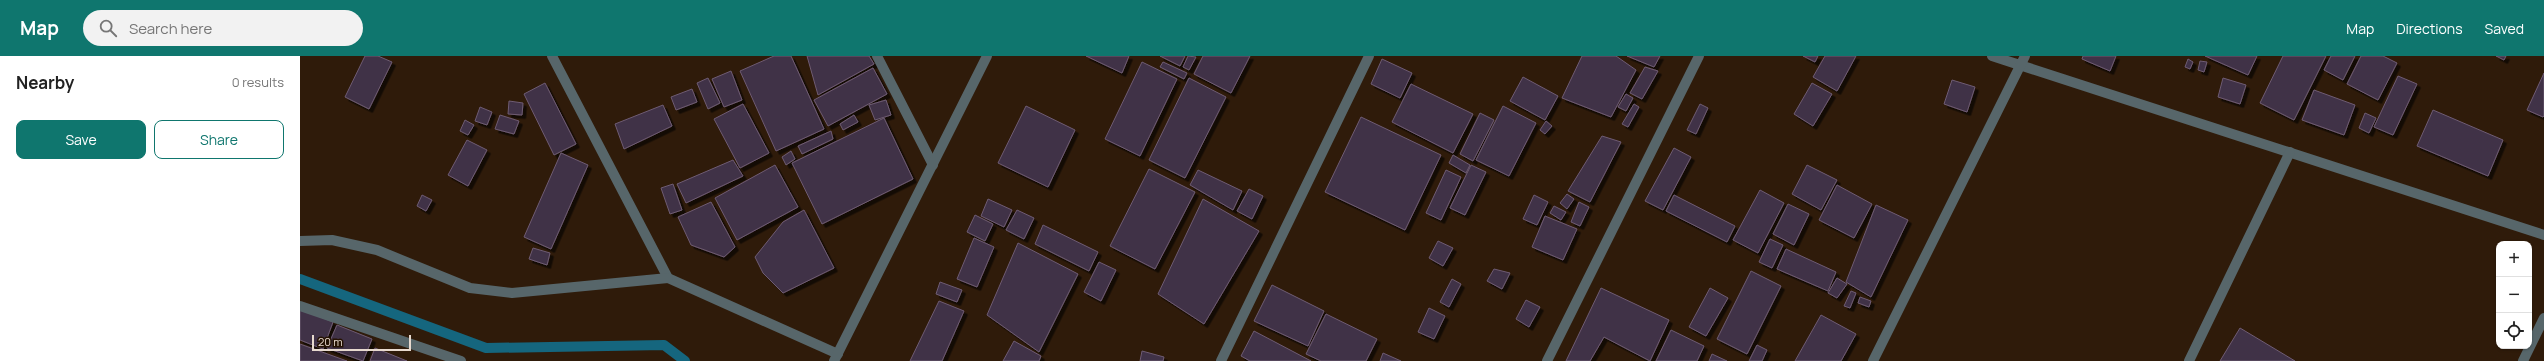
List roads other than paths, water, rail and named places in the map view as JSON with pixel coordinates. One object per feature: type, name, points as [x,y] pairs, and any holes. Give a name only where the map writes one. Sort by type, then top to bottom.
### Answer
[{"type":"street","points":[[552,56],[668,278]]},
{"type":"street","points":[[876,56],[933,165]]},
{"type":"street","points":[[300,241],[332,240],[377,250],[470,288],[512,293],[668,278],[836,358],[987,56]]},
{"type":"street","points":[[1221,361],[1369,56]]},
{"type":"street","points":[[1548,361],[1699,56]]},
{"type":"street","points":[[1992,56],[2022,61],[2290,152],[2544,235]]},
{"type":"street","points":[[1873,361],[2022,61]]},
{"type":"street","points":[[2189,361],[2290,152]]},
{"type":"street","points":[[300,306],[460,361]]},
{"type":"street","points":[[2523,361],[2544,318]]},
{"type":"waterway","points":[[300,279],[486,348],[664,345],[685,361]]}]
